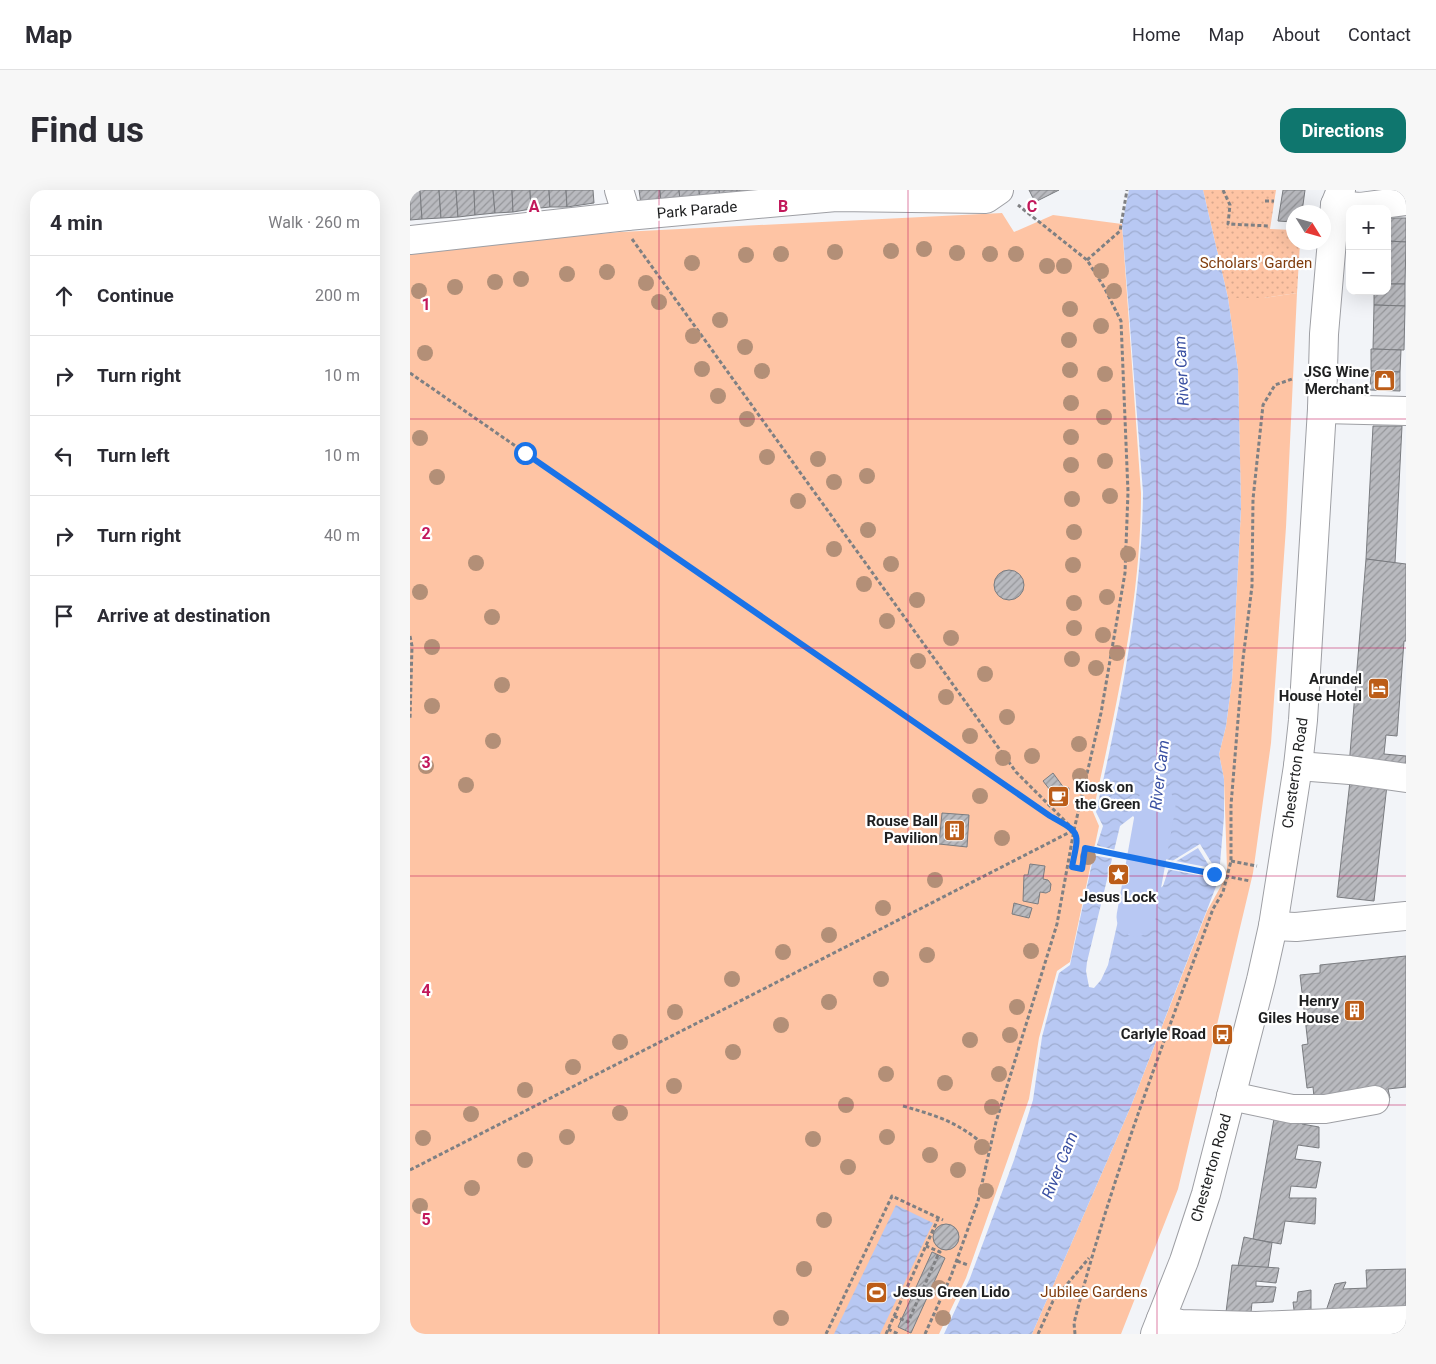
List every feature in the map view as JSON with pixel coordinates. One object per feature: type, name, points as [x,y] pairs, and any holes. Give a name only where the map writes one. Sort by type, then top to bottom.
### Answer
[{"type":"street","points":[[619,190],[627,216]]},
{"type":"street","name":"Park Parade","points":[[410,240],[835,193],[994,193]]},
{"type":"street","points":[[1338,195],[1360,207],[1406,201]]},
{"type":"street","name":"Chesterton Road","points":[[1158,1326],[1184,1261],[1206,1194],[1273,926],[1298,766],[1322,409],[1324,334],[1338,195]]},
{"type":"street","points":[[1322,409],[1406,411]]},
{"type":"street","points":[[1298,766],[1350,770],[1406,778]]},
{"type":"street","points":[[1273,926],[1296,927],[1406,916]]},
{"type":"street","points":[[1231,1096],[1292,1109],[1325,1109],[1375,1100]]},
{"type":"street","points":[[1158,1326],[1181,1324],[1256,1326],[1406,1320]]},
{"type":"path","points":[[1087,260],[1120,231],[1127,190]]},
{"type":"path","points":[[1223,190],[1230,205],[1228,224],[1270,226]]},
{"type":"path","points":[[925,1334],[957,1261],[978,1201],[996,1122],[1056,924],[1074,830],[1101,713],[1125,573],[1128,492],[1121,321],[1104,287],[1087,260],[994,193]]},
{"type":"path","points":[[1265,201],[1274,202]]},
{"type":"path","points":[[627,216],[632,240],[1010,764],[1074,830],[1078,837],[1072,867],[1082,869],[1085,848],[1250,881]]},
{"type":"path","points":[[410,373],[1042,811],[1074,830]]},
{"type":"path","points":[[1075,1334],[1074,1323],[1091,1256],[1140,1104],[1213,909],[1223,892],[1231,861],[1231,805],[1243,659],[1252,586],[1253,499],[1263,405],[1275,385],[1292,379]]},
{"type":"path","points":[[410,636],[412,646],[410,720]]},
{"type":"path","points":[[1084,788],[1100,792]]},
{"type":"path","points":[[410,1170],[1074,830]]},
{"type":"path","points":[[1231,861],[1254,865]]},
{"type":"path","points":[[903,1106],[947,1119],[970,1132],[990,1150]]},
{"type":"path","points":[[826,1334],[892,1196],[938,1219],[944,1220]]},
{"type":"path","points":[[886,1334],[938,1219]]},
{"type":"path","points":[[894,1316],[908,1322],[941,1251],[926,1246]]},
{"type":"path","points":[[1038,1334],[1053,1301],[1091,1256]]},
{"type":"path","points":[[957,1261],[968,1265]]},
{"type":"path","points":[[888,1329],[898,1334]]},
{"type":"green space","name":"Scholars' Garden","points":[[1203,190],[1276,190],[1270,229],[1286,230],[1286,250],[1300,250],[1297,293],[1264,298],[1228,298]]},
{"type":"green space","points":[[1002,213],[1014,232],[1053,215],[1122,224],[1141,493],[1140,533],[1137,574],[1126,654],[1093,812],[1099,826],[1070,962],[1057,971],[1039,1038],[1029,1099],[966,1278],[939,1334],[410,1334],[410,250],[621,232]]},
{"type":"green space","name":"Jubilee Gardens","points":[[1297,293],[1286,527],[1271,743],[1253,873],[1178,1189],[1121,1334],[1032,1334],[1131,1106],[1207,911],[1221,886],[1227,869],[1224,779],[1219,754],[1226,726],[1232,680],[1241,509],[1238,370],[1228,298],[1264,298]]},
{"type":"water","points":[[1129,190],[1203,190],[1228,298],[1238,370],[1241,509],[1232,680],[1226,726],[1219,754],[1224,779],[1224,817],[1219,875],[1200,844],[1169,863],[1131,854],[1137,821],[1133,816],[1120,826],[1087,962],[1086,971],[1089,987],[1094,988],[1101,980],[1108,965],[1131,863],[1159,868],[1157,886],[1159,889],[1163,886],[1170,865],[1198,848],[1216,877],[1217,884],[1131,1106],[1032,1334],[944,1334],[970,1278],[1014,1160],[1033,1100],[1042,1037],[1059,973],[1070,965],[1094,854],[1103,826],[1096,812],[1128,654],[1139,573],[1142,533],[1143,492],[1122,224]]},
{"type":"water","name":"Jesus Green Lido","points":[[896,1205],[933,1223],[880,1334],[834,1334]]},
{"type":"pier","points":[[1095,845],[1116,850],[1114,859],[1092,855]]},
{"type":"pier","points":[[1129,852],[1222,870],[1221,875],[1219,879],[1166,869],[1167,865],[1130,857]]},
{"type":"building","points":[[410,190],[420,190],[422,219],[410,220]]},
{"type":"building","points":[[420,190],[439,190],[441,218],[422,219]]},
{"type":"building","points":[[439,190],[456,190],[458,217],[441,218]]},
{"type":"building","points":[[456,190],[474,190],[475,215],[458,217]]},
{"type":"building","points":[[474,190],[493,190],[495,213],[475,215]]},
{"type":"building","points":[[493,190],[512,190],[513,212],[495,213]]},
{"type":"building","points":[[512,190],[530,190],[531,209],[513,212]]},
{"type":"building","points":[[530,190],[549,190],[550,207],[531,209]]},
{"type":"building","points":[[549,190],[566,190],[567,207],[550,207]]},
{"type":"building","points":[[566,190],[593,190],[594,203],[567,207]]},
{"type":"building","points":[[639,190],[660,190],[661,202],[641,204]]},
{"type":"building","points":[[660,190],[679,190],[680,200],[661,202]]},
{"type":"building","points":[[679,190],[699,190],[700,199],[680,200]]},
{"type":"building","points":[[699,190],[719,190],[720,196],[700,199]]},
{"type":"building","points":[[719,190],[737,190],[738,194],[720,196]]},
{"type":"building","points":[[737,190],[756,190],[756,193],[738,194]]},
{"type":"building","points":[[1029,190],[1059,190],[1035,202]]},
{"type":"building","points":[[1283,190],[1305,190],[1303,205],[1286,205],[1286,222],[1278,221]]},
{"type":"building","points":[[1391,218],[1406,218],[1406,242],[1391,241]]},
{"type":"building","points":[[1391,241],[1406,242],[1405,284],[1391,284]]},
{"type":"building","points":[[1391,284],[1405,284],[1405,306],[1374,305],[1374,295],[1391,295]]},
{"type":"building","points":[[1374,305],[1405,306],[1404,350],[1373,349]]},
{"type":"building","points":[[1371,349],[1401,350],[1400,372],[1371,371]]},
{"type":"building","name":"JSG Wine Merchant","points":[[1371,371],[1400,372],[1400,391],[1370,390]]},
{"type":"building","points":[[1373,426],[1402,426],[1395,563],[1366,559]]},
{"type":"building","name":"Arundel House Hotel","points":[[1366,559],[1406,564],[1406,641],[1404,641],[1397,736],[1386,735],[1384,754],[1406,756],[1406,771],[1349,766]]},
{"type":"building","points":[[1009,570],[1020,574],[1024,585],[1020,596],[1009,600],[998,596],[994,585],[998,574]]},
{"type":"building","points":[[1053,773],[1064,788],[1069,788],[1067,801],[1049,798],[1050,790],[1043,781]]},
{"type":"building","points":[[1350,781],[1387,785],[1374,901],[1337,897]]},
{"type":"building","name":"Rouse Ball Pavilion","points":[[942,813],[969,815],[967,847],[939,844]]},
{"type":"building","points":[[1030,864],[1045,866],[1043,879],[1048,880],[1051,884],[1050,891],[1046,893],[1040,892],[1038,904],[1023,901],[1024,875],[1028,875]]},
{"type":"building","points":[[1014,903],[1032,908],[1029,918],[1012,914]]},
{"type":"building","name":"Henry Giles House","points":[[1406,956],[1406,1087],[1388,1089],[1390,1098],[1315,1107],[1313,1087],[1307,1088],[1302,1045],[1308,1044],[1300,975],[1320,973],[1320,965]]},
{"type":"building","points":[[1275,1113],[1303,1116],[1302,1124],[1319,1127],[1319,1148],[1298,1145],[1295,1159],[1321,1162],[1316,1188],[1291,1186],[1289,1198],[1316,1198],[1315,1224],[1285,1221],[1281,1244],[1253,1239]]},
{"type":"building","points":[[946,1224],[955,1228],[959,1237],[955,1246],[946,1250],[937,1246],[933,1237],[937,1228]]},
{"type":"building","points":[[1244,1237],[1272,1243],[1268,1268],[1238,1266]]},
{"type":"building","points":[[932,1252],[945,1258],[911,1333],[898,1327]]},
{"type":"building","points":[[1232,1265],[1279,1268],[1276,1283],[1256,1281],[1256,1286],[1276,1287],[1273,1302],[1252,1303],[1250,1321],[1225,1320]]},
{"type":"building","points":[[1406,1269],[1406,1310],[1325,1314],[1335,1284],[1346,1282],[1343,1289],[1367,1288],[1366,1270]]},
{"type":"building","points":[[1311,1290],[1311,1319],[1295,1318],[1293,1302],[1297,1302],[1298,1292]]},
{"type":"waterway","name":"River Cam","points":[[1136,917],[1156,806]]},
{"type":"place","name":"JSG Wine Merchant","points":[[1385,381]]},
{"type":"place","name":"Arundel House Hotel","points":[[1378,688]]},
{"type":"place","name":"Kiosk on the Green","points":[[1059,796]]},
{"type":"place","name":"Rouse Ball Pavilion","points":[[954,830]]},
{"type":"place","name":"Jesus Lock","points":[[1118,874]]},
{"type":"place","name":"Henry Giles House","points":[[1355,1010]]},
{"type":"place","name":"Carlyle Road","points":[[1222,1034]]},
{"type":"place","name":"Jesus Green Lido","points":[[877,1292]]},
{"type":"route","points":[[525,453],[1050,816],[1074,830],[1078,837],[1072,867],[1082,869],[1085,848],[1214,874]]}]
